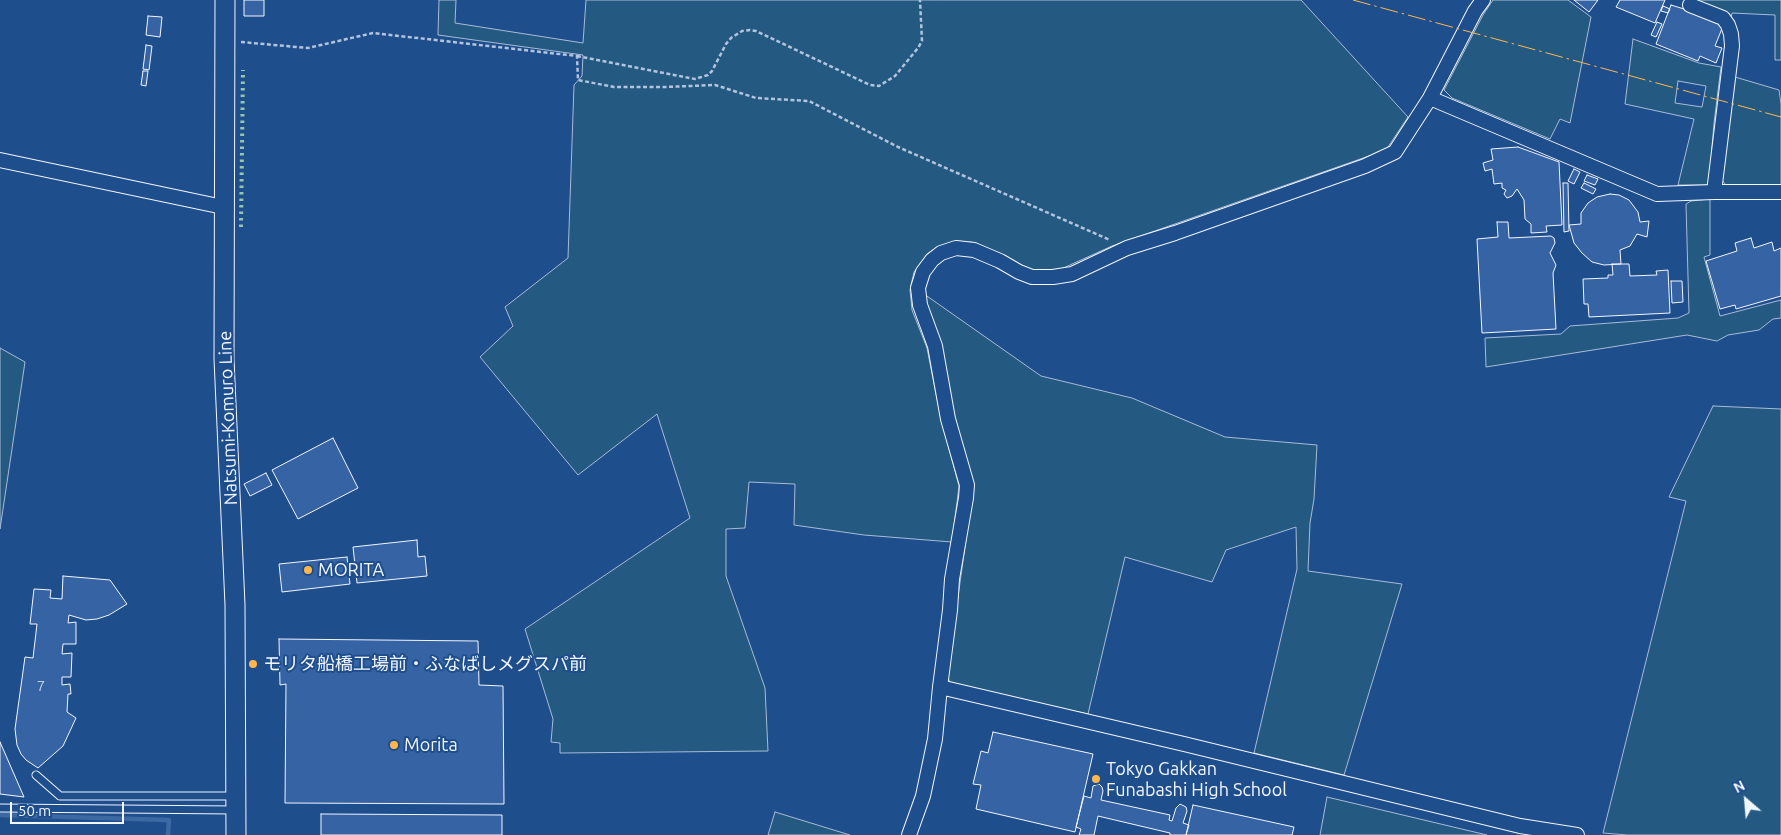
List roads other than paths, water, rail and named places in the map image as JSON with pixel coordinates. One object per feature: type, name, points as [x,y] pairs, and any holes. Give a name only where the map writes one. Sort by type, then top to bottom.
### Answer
[{"type":"main road","name":"Natsumi-Komuro Line","points":[[225,0],[223,207],[225,414],[235,605],[236,835]]},
{"type":"street","points":[[910,835],[923,796],[935,739],[952,580],[967,486],[948,419],[935,346],[920,305],[918,288],[923,272],[932,260],[942,253],[956,248],[974,250],[1032,277],[1053,277],[1072,274],[1127,248],[1365,166],[1395,152],[1430,98],[1475,11],[1483,0]]},
{"type":"street","points":[[1690,5],[1723,18],[1731,34],[1732,46],[1714,192]]},
{"type":"street","points":[[1430,98],[1657,194],[1781,192]]},
{"type":"street","points":[[0,160],[223,207]]},
{"type":"street","points":[[940,688],[1194,746],[1520,826],[1577,835]]},
{"type":"lane","points":[[36,775],[60,796],[236,803]]},
{"type":"lane","points":[[0,808],[236,803]]},
{"type":"waterway","points":[[0,815],[169,820],[168,835]]},
{"type":"place","name":"MORITA","points":[[308,570]]},
{"type":"place","name":"モリタ船橋工場前・ふなばしメグスパ前","points":[[253,664]]},
{"type":"place","name":"Morita","points":[[394,745]]},
{"type":"place","name":"Tokyo Gakkan Funabashi High School","points":[[1096,779]]}]
